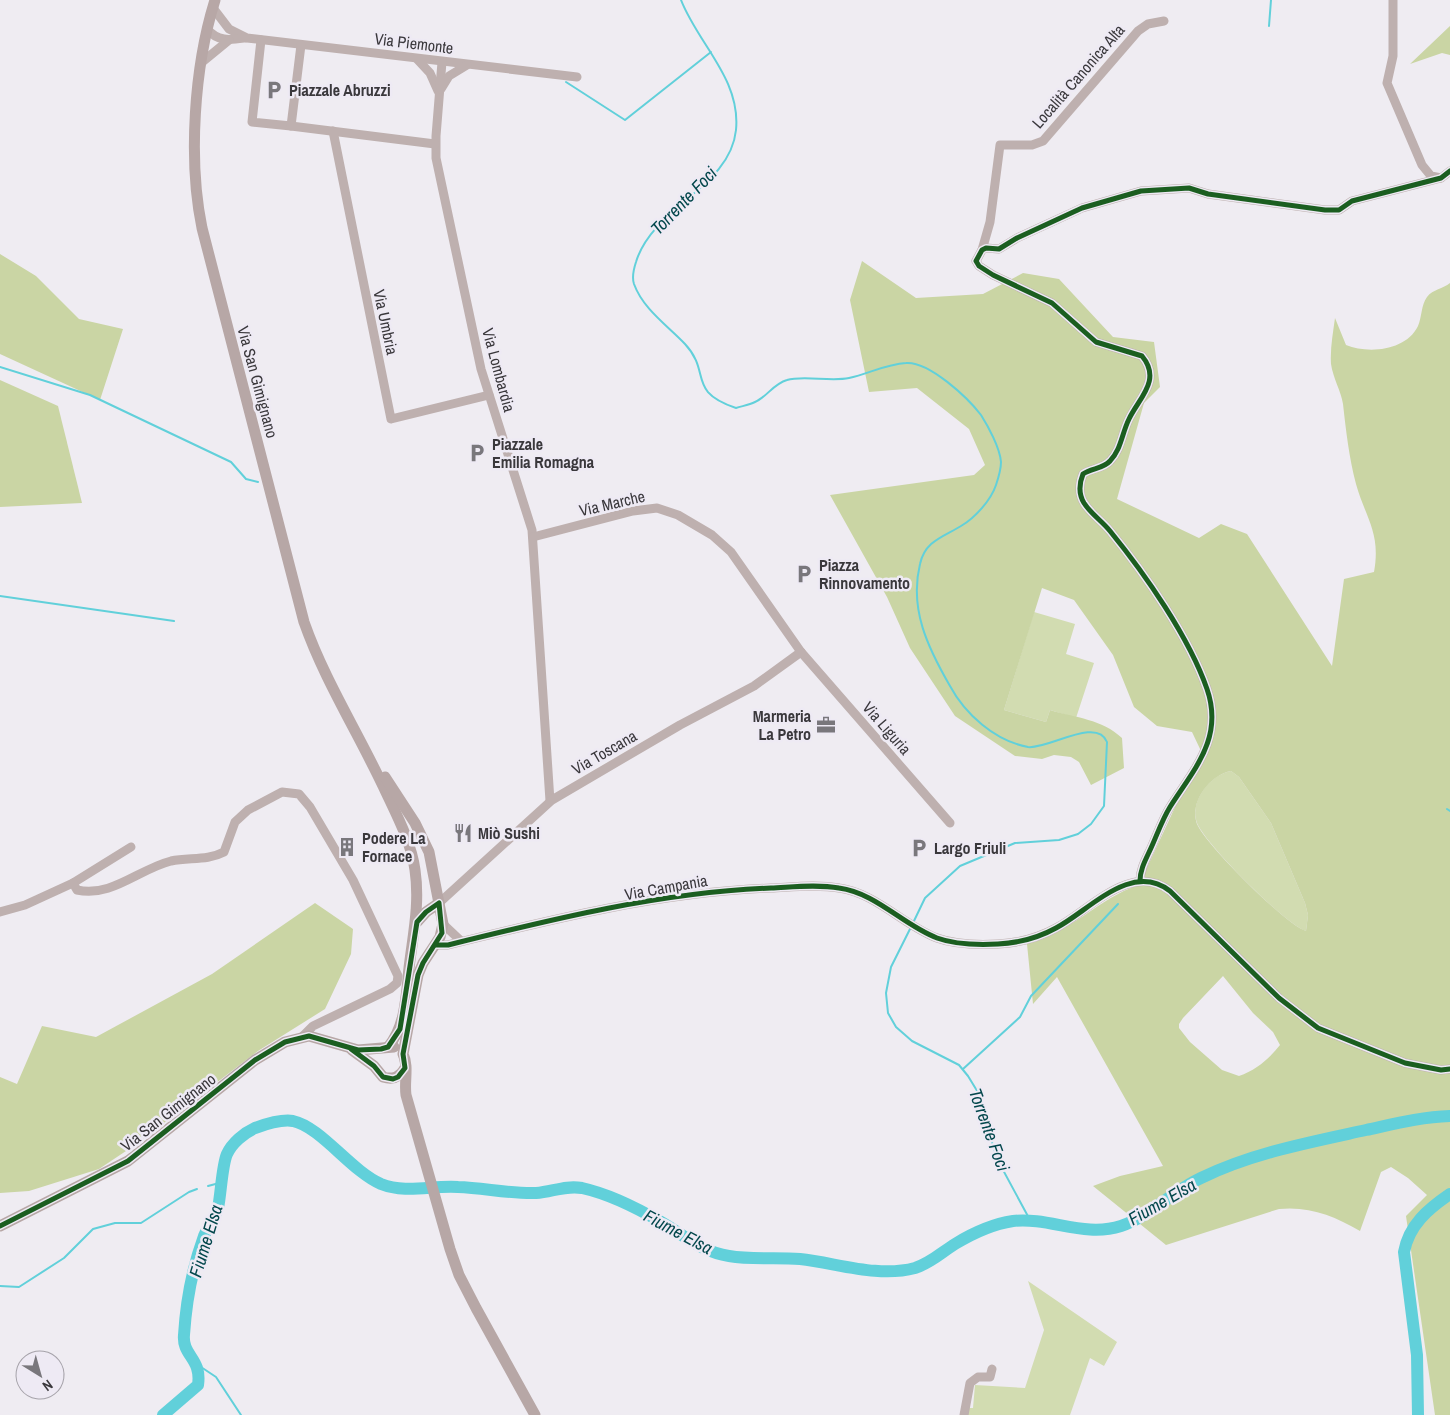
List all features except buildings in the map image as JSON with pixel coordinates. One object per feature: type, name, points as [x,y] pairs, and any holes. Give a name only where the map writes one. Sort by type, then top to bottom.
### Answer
[{"type":"main road","name":"Via San Gimignano","points":[[214,4],[207,29],[201,64],[194,177],[202,228],[304,622],[326,673],[370,757],[413,859],[417,888],[417,922],[400,1029],[385,1048],[375,1056],[374,1066]]},
{"type":"main road","name":"Via San Gimignano","points":[[370,757],[400,799],[424,839],[432,860],[442,924],[442,934],[424,961],[418,975],[404,1054],[405,1085],[409,1106]]},
{"type":"main road","points":[[417,922],[439,903]]},
{"type":"main road","points":[[415,934],[423,945],[436,945]]},
{"type":"main road","name":"Via San Gimignano","points":[[0,1226],[128,1161],[259,1056],[285,1042],[302,1036]]},
{"type":"main road","points":[[302,1036],[322,1038],[351,1049],[374,1066],[379,1074],[388,1079],[409,1106],[450,1249],[473,1303],[535,1415]]},
{"type":"main road","points":[[351,1049],[397,1048],[404,1054]]},
{"type":"main road","points":[[388,1079],[398,1077],[405,1068]]},
{"type":"street","points":[[1393,0],[1393,56],[1386,82],[1422,165],[1430,176],[1441,178]]},
{"type":"street","name":"Via Piemonte","points":[[214,4],[232,31],[247,38]]},
{"type":"street","name":"Località Canonica Alta","points":[[982,250],[990,222],[1000,145],[1032,145],[1042,140],[1138,31],[1148,24],[1164,21]]},
{"type":"street","points":[[207,29],[216,37],[229,40]]},
{"type":"street","name":"Via Piemonte","points":[[229,40],[247,38],[577,77]]},
{"type":"street","points":[[201,64],[229,40]]},
{"type":"street","points":[[262,40],[252,122],[435,144]]},
{"type":"street","points":[[291,126],[301,45]]},
{"type":"street","name":"Via Lombardia","points":[[415,58],[430,73],[439,94]]},
{"type":"street","name":"Via Lombardia","points":[[442,62],[435,144],[476,347],[489,395],[532,528],[550,801]]},
{"type":"street","points":[[439,94],[446,79],[468,65]]},
{"type":"street","name":"Via Umbria","points":[[332,131],[391,419],[489,395]]},
{"type":"street","points":[[1450,171],[1441,178],[1352,201],[1340,210],[1325,210],[1208,194],[1189,188],[1142,191],[1082,208],[1017,238],[999,249],[982,250],[976,261],[979,266],[1052,303],[1096,342],[1142,356],[1147,362],[1150,372],[1147,390],[1130,418],[1116,454],[1109,464],[1089,469],[1083,474],[1079,492],[1089,508],[1115,537],[1169,614],[1208,690],[1212,722],[1207,748],[1189,782],[1164,819],[1144,863],[1140,881],[1153,881],[1170,891],[1279,998],[1318,1028],[1405,1063],[1432,1069],[1450,1069]]},
{"type":"street","name":"Via Marche","points":[[533,538],[633,511],[654,508],[678,515],[721,541],[801,652]]},
{"type":"street","name":"Via Toscana","points":[[439,903],[550,801],[680,725],[754,686],[801,652]]},
{"type":"street","name":"Via Liguria","points":[[801,652],[950,823]]},
{"type":"street","points":[[73,883],[77,890],[89,893],[102,891],[144,870],[172,861],[213,858],[224,852],[235,822],[248,810],[282,792],[299,794],[310,807],[353,880],[397,970],[398,981],[386,991],[308,1028],[302,1036]]},
{"type":"street","points":[[0,912],[25,905],[73,883],[131,847]]},
{"type":"street","name":"Via Campania","points":[[436,945],[671,896],[723,890],[837,887],[858,893],[929,934],[943,940],[966,944],[995,944],[1024,941],[1053,930],[1121,887],[1140,881]]},
{"type":"street","points":[[442,924],[461,941]]},
{"type":"street","points":[[964,1415],[970,1383],[978,1377],[990,1377],[992,1369]]},
{"type":"green space","points":[[1450,26],[1450,55],[1442,53],[1410,64]]},
{"type":"green space","points":[[0,254],[36,276],[79,319],[123,329],[100,400],[0,354]]},
{"type":"green space","points":[[862,261],[916,298],[983,294],[1023,273],[1059,279],[1113,337],[1154,342],[1160,387],[1144,403],[1117,499],[1199,538],[1221,524],[1247,534],[1332,666],[1344,579],[1374,572],[1376,558],[1374,536],[1356,484],[1342,399],[1331,364],[1335,318],[1346,345],[1375,350],[1396,345],[1405,341],[1418,326],[1427,297],[1432,292],[1450,283],[1450,1415],[1435,1415],[1406,1216],[1427,1195],[1408,1178],[1391,1167],[1381,1172],[1360,1231],[1321,1213],[1290,1208],[1279,1209],[1166,1245],[1093,1186],[1120,1176],[1163,1166],[1057,977],[1033,1004],[1027,944],[1057,932],[1110,898],[1139,885],[1201,751],[1192,732],[1157,726],[1134,707],[1113,655],[1074,600],[1042,588],[1004,710],[1046,722],[1050,710],[1106,727],[1122,738],[1124,768],[1091,785],[1079,762],[1071,757],[1054,755],[1042,759],[1015,756],[955,716],[910,648],[887,597],[830,495],[974,475],[985,465],[969,429],[917,388],[869,392],[850,300]],"holes":[[[1231,771],[1239,777],[1271,823],[1305,903],[1308,915],[1306,931],[1282,915],[1247,883],[1203,834],[1197,824],[1195,816],[1196,807],[1203,791],[1216,778]],[[1223,976],[1253,1013],[1273,1032],[1280,1045],[1262,1064],[1239,1076],[1222,1070],[1190,1042],[1179,1028],[1183,1018]]]},
{"type":"green space","points":[[0,380],[58,406],[82,503],[0,507]]},
{"type":"green space","points":[[1034,612],[1075,624],[1066,654],[1094,663],[1076,718],[1050,710],[1046,722],[1004,710]]},
{"type":"green space","points":[[1231,771],[1239,777],[1271,823],[1305,903],[1308,915],[1306,931],[1282,915],[1247,883],[1215,848],[1197,823],[1195,815],[1196,806],[1203,790],[1223,773]]},
{"type":"green space","points":[[315,903],[353,929],[351,954],[325,1009],[258,1051],[135,1145],[99,1169],[29,1191],[0,1193],[0,1077],[17,1084],[42,1026],[96,1037],[212,974]]},
{"type":"green space","points":[[1028,1281],[1117,1342],[1104,1366],[1090,1358],[1070,1415],[967,1415],[968,1408],[973,1408],[975,1385],[1025,1388],[1044,1330]]},
{"type":"waterway","name":"Torrente Foci","points":[[681,0],[697,32],[717,62],[732,94],[736,112],[736,130],[731,150],[720,167],[658,226],[645,243],[636,262],[634,273],[633,282],[638,293],[656,317],[693,354],[705,388],[721,402],[736,408],[759,400],[778,384],[787,380],[801,378],[842,379],[891,365],[906,363],[926,368],[967,399],[981,415],[990,431],[1001,462],[994,491],[982,508],[966,523],[936,540],[922,556],[917,581],[917,597],[919,612],[928,643],[956,696],[982,725],[1004,739],[1016,744],[1036,747],[1071,736],[1093,732],[1102,735],[1107,742],[1104,806],[1091,824],[1078,834],[1059,840],[1015,843],[960,866],[925,898],[913,923]]},
{"type":"waterway","points":[[1269,26],[1271,0]]},
{"type":"waterway","points":[[566,82],[625,120],[711,52]]},
{"type":"waterway","points":[[0,367],[90,395],[231,462],[246,479],[258,482]]},
{"type":"waterway","points":[[0,596],[174,621]]},
{"type":"waterway","points":[[963,1069],[1020,1017],[1031,996],[1118,904]]},
{"type":"waterway","name":"Torrente Foci","points":[[911,927],[891,967],[886,993],[888,1013],[896,1027],[912,1041],[959,1065],[968,1076],[979,1094],[996,1157],[1030,1220]]},
{"type":"waterway","name":"Fiume Elsa","points":[[163,1415],[198,1385],[197,1369],[184,1342],[186,1310],[193,1272],[200,1248],[218,1208],[227,1154],[235,1142],[247,1133],[255,1128],[274,1122],[293,1121],[304,1125],[370,1178],[390,1187],[410,1189],[458,1187],[527,1193],[570,1187],[582,1188],[633,1207],[701,1247],[719,1254],[747,1258],[800,1259],[872,1271],[901,1271],[921,1266],[969,1236],[1006,1222],[1040,1222],[1094,1230],[1121,1226],[1152,1210],[1191,1183],[1220,1169],[1261,1155],[1408,1121],[1450,1116]]},
{"type":"waterway","points":[[208,1186],[223,1182]]},
{"type":"waterway","points":[[0,1286],[19,1287],[64,1258],[93,1229],[115,1223],[141,1223],[189,1192],[197,1189]]},
{"type":"waterway","name":"Fiume Elsa","points":[[1418,1415],[1417,1355],[1404,1252],[1410,1234],[1421,1218],[1450,1194]]},
{"type":"waterway","points":[[198,1365],[216,1377],[241,1415]]},
{"type":"cycle path","points":[[1140,881],[1141,872],[1164,817],[1204,752],[1212,723],[1207,689],[1178,627],[1123,548],[1107,527],[1087,507],[1080,492],[1083,474],[1107,464],[1117,452],[1129,419],[1147,389],[1150,373],[1148,365],[1142,356],[1096,342],[1052,303],[993,275],[979,266],[976,261],[982,250],[986,248],[999,249],[1017,238],[1082,208],[1141,191],[1189,188],[1208,194],[1325,210],[1339,210],[1352,201],[1441,178],[1450,171]]},
{"type":"cycle path","points":[[436,945],[448,945],[608,908],[649,901],[730,891],[814,886],[839,888],[865,896],[937,938],[967,944],[1006,943],[1021,941],[1049,932],[1111,891],[1141,882],[1155,883],[1170,891],[1279,998],[1318,1028],[1405,1063],[1441,1070],[1450,1069]]},
{"type":"cycle path","points":[[0,1226],[128,1161],[255,1060],[285,1042],[309,1036],[358,1050],[388,1047],[400,1029],[417,922],[426,912],[439,903],[442,933],[423,963],[418,975],[403,1054],[405,1068],[398,1077],[393,1079],[383,1077],[374,1066],[351,1049]]},
{"type":"place","name":"Piazzale Abruzzi","points":[[274,90]]},
{"type":"place","name":"Piazzale Emilia Romagna","points":[[477,453]]},
{"type":"place","name":"Piazza Rinnovamento","points":[[804,574]]},
{"type":"place","name":"Marmeria La Petro","points":[[826,725]]},
{"type":"place","name":"Miò Sushi","points":[[463,833]]},
{"type":"place","name":"Podere La Fornace","points":[[347,847]]},
{"type":"place","name":"Largo Friuli","points":[[919,848]]}]
